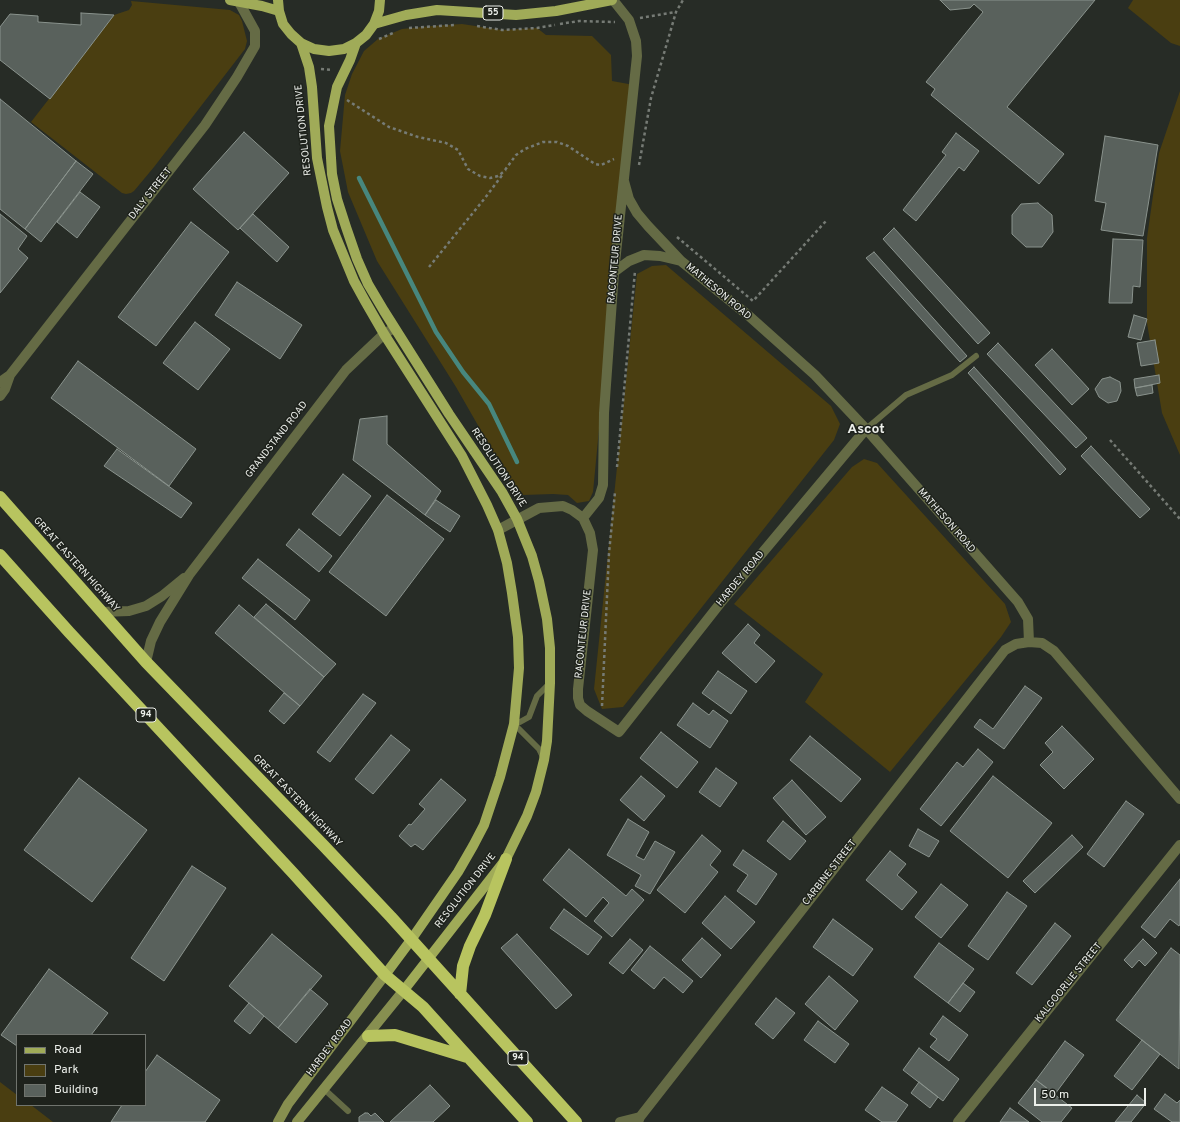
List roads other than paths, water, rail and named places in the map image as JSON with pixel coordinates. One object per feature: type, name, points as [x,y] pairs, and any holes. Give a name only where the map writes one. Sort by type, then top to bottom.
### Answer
[{"type":"highway","name":"GREAT EASTERN HIGHWAY","points":[[0,497],[146,662],[320,842],[576,1122]]},
{"type":"highway","name":"94","points":[[0,555],[385,975],[423,1007],[527,1122]]},
{"type":"highway","points":[[460,994],[463,966],[470,946],[485,915],[506,859]]},
{"type":"highway","points":[[368,1036],[395,1035],[468,1058]]},
{"type":"main road","points":[[278,0],[279,12],[283,24],[291,34],[301,43],[314,49],[329,51],[344,49],[356,43],[366,35],[374,24],[379,11],[380,0]]},
{"type":"main road","name":"55","points":[[374,24],[406,15],[437,10],[516,15],[556,11],[613,0]]},
{"type":"main road","points":[[235,1],[279,12]]},
{"type":"main road","name":"RESOLUTION DRIVE","points":[[301,43],[309,67],[312,87],[317,158],[327,207],[336,236],[354,281],[384,334],[462,456],[487,504],[498,530],[507,563],[518,637],[519,668],[514,724],[500,777],[480,832],[458,872],[385,975]]},
{"type":"main road","name":"RESOLUTION DRIVE","points":[[356,43],[350,60],[337,87],[329,126],[332,174],[337,199],[357,259],[368,284],[394,328],[449,414],[502,492],[517,519],[532,556],[545,607],[550,648],[547,741],[536,792],[527,816],[506,859],[404,990]]},
{"type":"main road","name":"HARDEY ROAD","points":[[278,1122],[288,1104],[385,975]]},
{"type":"main road","name":"HARDEY ROAD","points":[[297,1122],[404,990]]},
{"type":"street","name":"RACONTEUR DRIVE","points":[[613,0],[629,20],[636,41],[637,56],[614,272],[604,413],[603,485],[599,498],[583,518],[590,533],[593,550],[578,698],[580,704],[586,711],[619,732]]},
{"type":"street","name":"DALY STREET","points":[[0,382],[10,375],[205,125],[237,77],[255,46],[255,31],[235,1]]},
{"type":"street","name":"MATHESON ROAD","points":[[624,181],[629,198],[637,213],[681,261],[748,316],[815,375],[866,429],[1018,602],[1028,619],[1029,642]]},
{"type":"street","name":"MATHESON ROAD","points":[[614,272],[629,261],[644,255],[660,256],[681,261]]},
{"type":"street","name":"GRANDSTAND ROAD","points":[[146,662],[151,641],[160,622],[189,575],[346,370],[384,334],[394,328]]},
{"type":"street","name":"DALY STREET","points":[[0,396],[5,389],[10,375]]},
{"type":"street","name":"HARDEY ROAD","points":[[619,732],[722,601],[866,429]]},
{"type":"street","points":[[498,530],[538,508],[563,506],[572,510],[583,518]]},
{"type":"street","name":"GRANDSTAND ROAD","points":[[102,612],[129,611],[146,606],[162,596],[189,575]]},
{"type":"street","points":[[1029,642],[1042,643],[1054,651],[1180,799]]},
{"type":"street","name":"CARBINE STREET","points":[[620,1122],[639,1119],[1005,650],[1016,644],[1029,642]]},
{"type":"street","name":"KALGOORLIE STREET","points":[[958,1122],[1180,845]]},
{"type":"lane","points":[[866,429],[906,394],[952,376],[976,356]]},
{"type":"lane","points":[[544,760],[539,749],[514,724],[529,717],[537,696],[550,683]]},
{"type":"lane","points":[[324,1089],[348,1111]]},
{"type":"waterway","points":[[359,178],[436,332],[463,372],[489,404],[517,462]]},
{"type":"district","name":"Ascot","points":[[866,430]]}]
